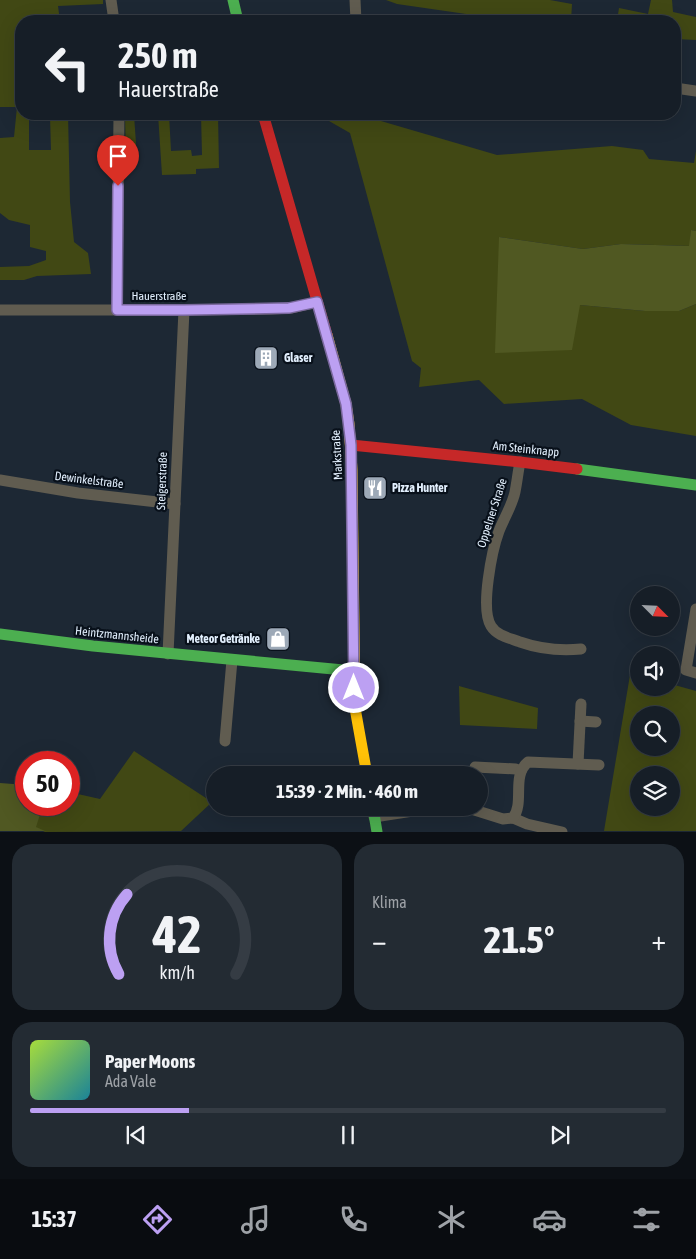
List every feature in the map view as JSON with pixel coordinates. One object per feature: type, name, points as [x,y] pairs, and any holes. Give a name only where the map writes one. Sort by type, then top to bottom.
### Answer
[{"type":"main road","points":[[233,0],[237,15]]},
{"type":"main road","name":"Markstraße","points":[[265,120],[346,404],[351,445],[355,708],[365,766]]},
{"type":"main road","name":"Am Steinknapp","points":[[351,445],[520,462],[696,485]]},
{"type":"main road","name":"Heintzmannsheide","points":[[0,634],[66,644],[354,671]]},
{"type":"main road","points":[[374,816],[377,832]]},
{"type":"street","points":[[111,0],[113,15]]},
{"type":"street","points":[[355,0],[356,15]]},
{"type":"street","points":[[681,89],[696,90]]},
{"type":"street","points":[[117,310],[119,120]]},
{"type":"street","name":"Hauerstraße","points":[[0,310],[289,308],[317,302]]},
{"type":"street","name":"Steigerstraße","points":[[168,654],[184,310]]},
{"type":"street","name":"Oppelner Straße","points":[[520,462],[515,493],[498,532],[492,555],[486,599],[489,624],[494,631],[502,636],[527,644],[552,650],[581,649]]},
{"type":"street","name":"Dewinkelstraße","points":[[0,480],[78,493],[175,504]]},
{"type":"street","points":[[691,671],[696,609]]},
{"type":"street","points":[[225,741],[232,660]]},
{"type":"street","points":[[578,764],[581,704]]},
{"type":"street","points":[[580,721],[596,722]]},
{"type":"street","points":[[513,818],[516,814],[521,771],[528,762],[599,765]]},
{"type":"street","points":[[488,768],[521,771]]},
{"type":"street","points":[[488,814],[503,819],[513,818],[527,824],[562,832]]},
{"type":"green space","points":[[0,0],[103,0],[103,4],[58,6],[59,15],[15,15],[15,107],[0,107]]},
{"type":"green space","points":[[386,0],[550,0],[572,4],[571,15],[473,15],[397,4]]},
{"type":"green space","points":[[651,0],[672,0],[673,12],[696,17],[696,40],[681,39],[681,15],[618,15],[619,8],[648,14]]},
{"type":"green space","points":[[16,120],[29,120],[29,150],[51,150],[50,120],[68,120],[70,202],[74,242],[88,253],[91,274],[37,276],[24,280],[0,280],[0,267],[29,266],[46,260],[46,251],[30,247],[30,225],[9,220],[0,213],[0,138],[14,137]]},
{"type":"green space","points":[[125,120],[134,120],[137,158],[126,158]]},
{"type":"green space","points":[[158,120],[169,120],[171,151],[191,150],[192,156],[202,155],[201,120],[218,120],[219,168],[196,169],[196,174],[162,175]]},
{"type":"green space","points":[[377,120],[497,155],[612,146],[643,150],[649,159],[694,163],[696,151],[696,231],[691,230],[690,246],[621,244],[583,249],[499,237],[580,305],[645,311],[679,311],[696,304],[696,436],[631,425],[582,399],[504,404],[479,380],[419,387],[421,368],[412,361],[350,133],[329,121]]},
{"type":"green space","points":[[691,230],[696,231],[696,304],[679,311],[645,311],[580,305],[572,350],[495,353],[499,237],[583,249],[621,244],[689,246]]},
{"type":"green space","points":[[630,675],[630,696],[680,696],[680,687],[696,691],[696,831],[604,831]]},
{"type":"green space","points":[[459,686],[538,708],[537,729],[460,725]]},
{"type":"green space","points":[[134,751],[206,798],[206,808],[181,831],[45,832],[35,827],[39,816],[80,816],[80,794],[100,799]]},
{"type":"green space","points":[[0,783],[15,784],[15,816],[40,816],[36,827],[45,831],[0,831]]},
{"type":"traffic: fast","points":[[233,0],[237,15]]},
{"type":"traffic: fast","points":[[577,469],[696,485]]},
{"type":"traffic: fast","points":[[0,634],[93,646],[354,671]]},
{"type":"traffic: fast","points":[[374,816],[377,832]]},
{"type":"traffic: slow","points":[[327,335],[346,404],[349,424],[352,470],[355,708],[365,766]]},
{"type":"traffic: jam","points":[[265,120],[327,335]]},
{"type":"traffic: jam","points":[[351,445],[577,469]]},
{"type":"place","name":"Glaser","points":[[266,358]]},
{"type":"place","name":"Pizza Hunter","points":[[375,488]]},
{"type":"place","name":"Meteor Getränke","points":[[278,639]]},
{"type":"route","points":[[118,186],[117,310],[289,308],[317,302],[346,404],[349,424],[352,470],[354,688]]}]
